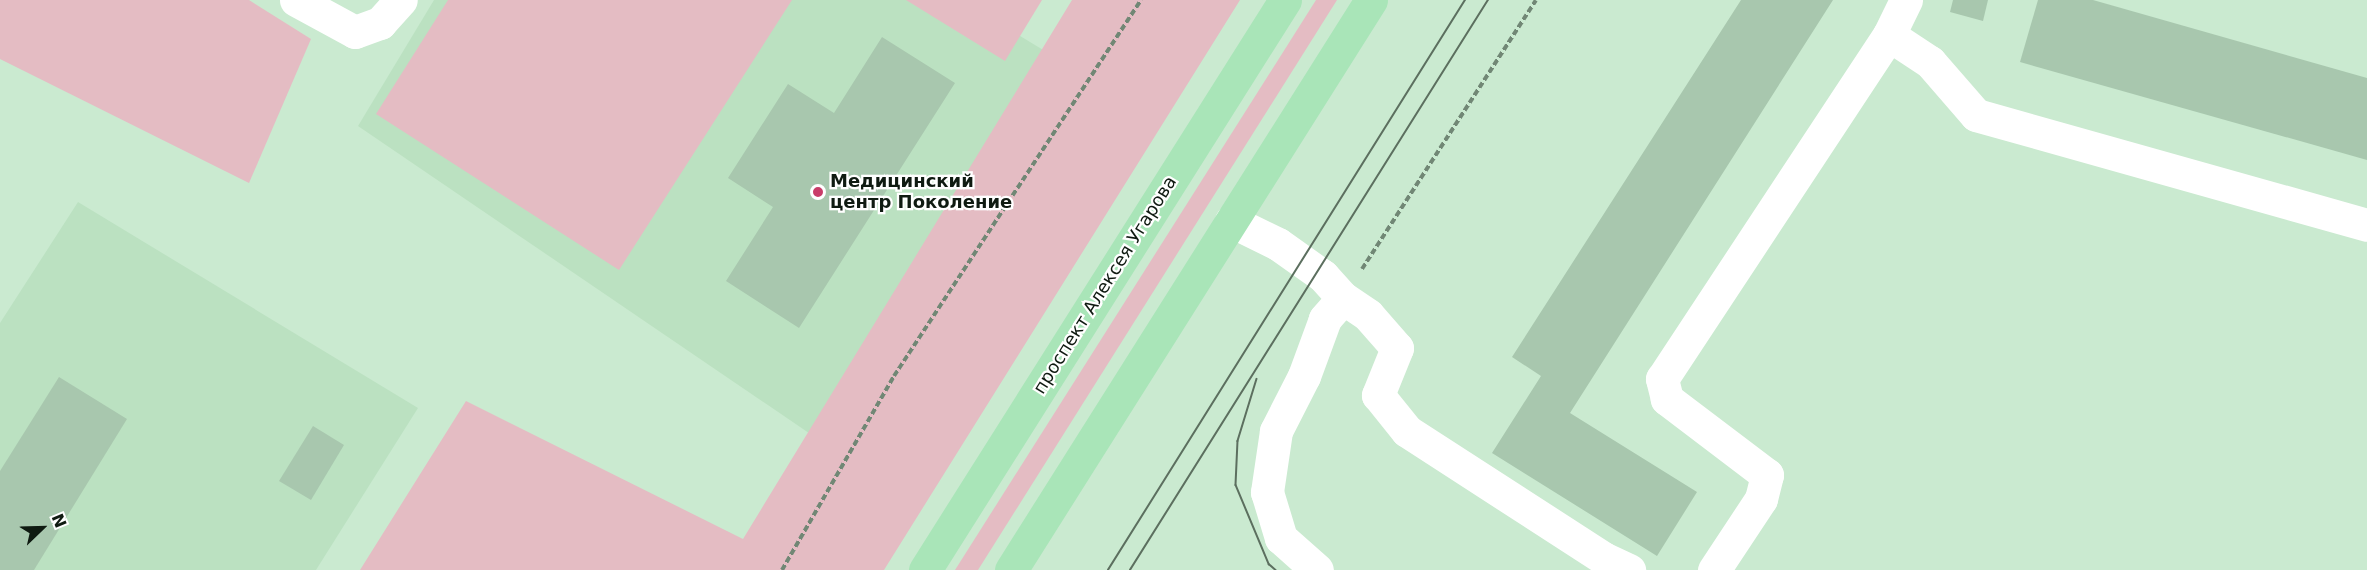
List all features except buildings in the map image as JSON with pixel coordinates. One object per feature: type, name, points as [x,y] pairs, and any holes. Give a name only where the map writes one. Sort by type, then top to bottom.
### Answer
[{"type":"main road","name":"проспект Алексея Угарова","points":[[925,570],[1285,0]]},
{"type":"main road","points":[[1011,570],[1371,0]]},
{"type":"lane","points":[[296,0],[356,32],[380,23],[400,0]]},
{"type":"lane","points":[[1714,570],[1761,499],[1767,475],[1667,399],[1662,379],[1889,35],[1906,0]]},
{"type":"lane","points":[[1889,35],[1930,62],[1976,115],[2367,225]]},
{"type":"lane","points":[[1231,221],[1278,244],[1323,276],[1343,298],[1402,343],[1378,396],[1407,431],[1603,558],[1629,570]]},
{"type":"lane","points":[[1317,570],[1281,537],[1267,492],[1276,431],[1304,376],[1325,319],[1343,298]]},
{"type":"path","points":[[782,570],[894,376],[1141,0]]},
{"type":"path","points":[[1343,298],[1536,0]]},
{"type":"shaded area","points":[[0,0],[249,0],[311,39],[249,183],[0,59]]},
{"type":"shaded area","points":[[434,0],[961,0],[1063,62],[825,444],[358,126]]},
{"type":"shaded area","points":[[448,0],[792,0],[619,270],[376,114]]},
{"type":"shaded area","points":[[906,0],[1042,0],[1005,61]]},
{"type":"shaded area","points":[[1072,0],[1240,0],[884,570],[360,570],[466,401],[743,539]]},
{"type":"shaded area","points":[[1316,0],[1337,0],[978,570],[955,570]]},
{"type":"shaded area","points":[[78,202],[418,408],[316,570],[0,570],[0,323]]},
{"type":"tram line","points":[[1108,570],[1465,0]]},
{"type":"tram line","points":[[1130,570],[1488,0]]},
{"type":"tram line","points":[[1257,379],[1238,441],[1236,485],[1269,564],[1276,570]]},
{"type":"place","name":"Медицинский центр Поколение","points":[[818,192]]}]
